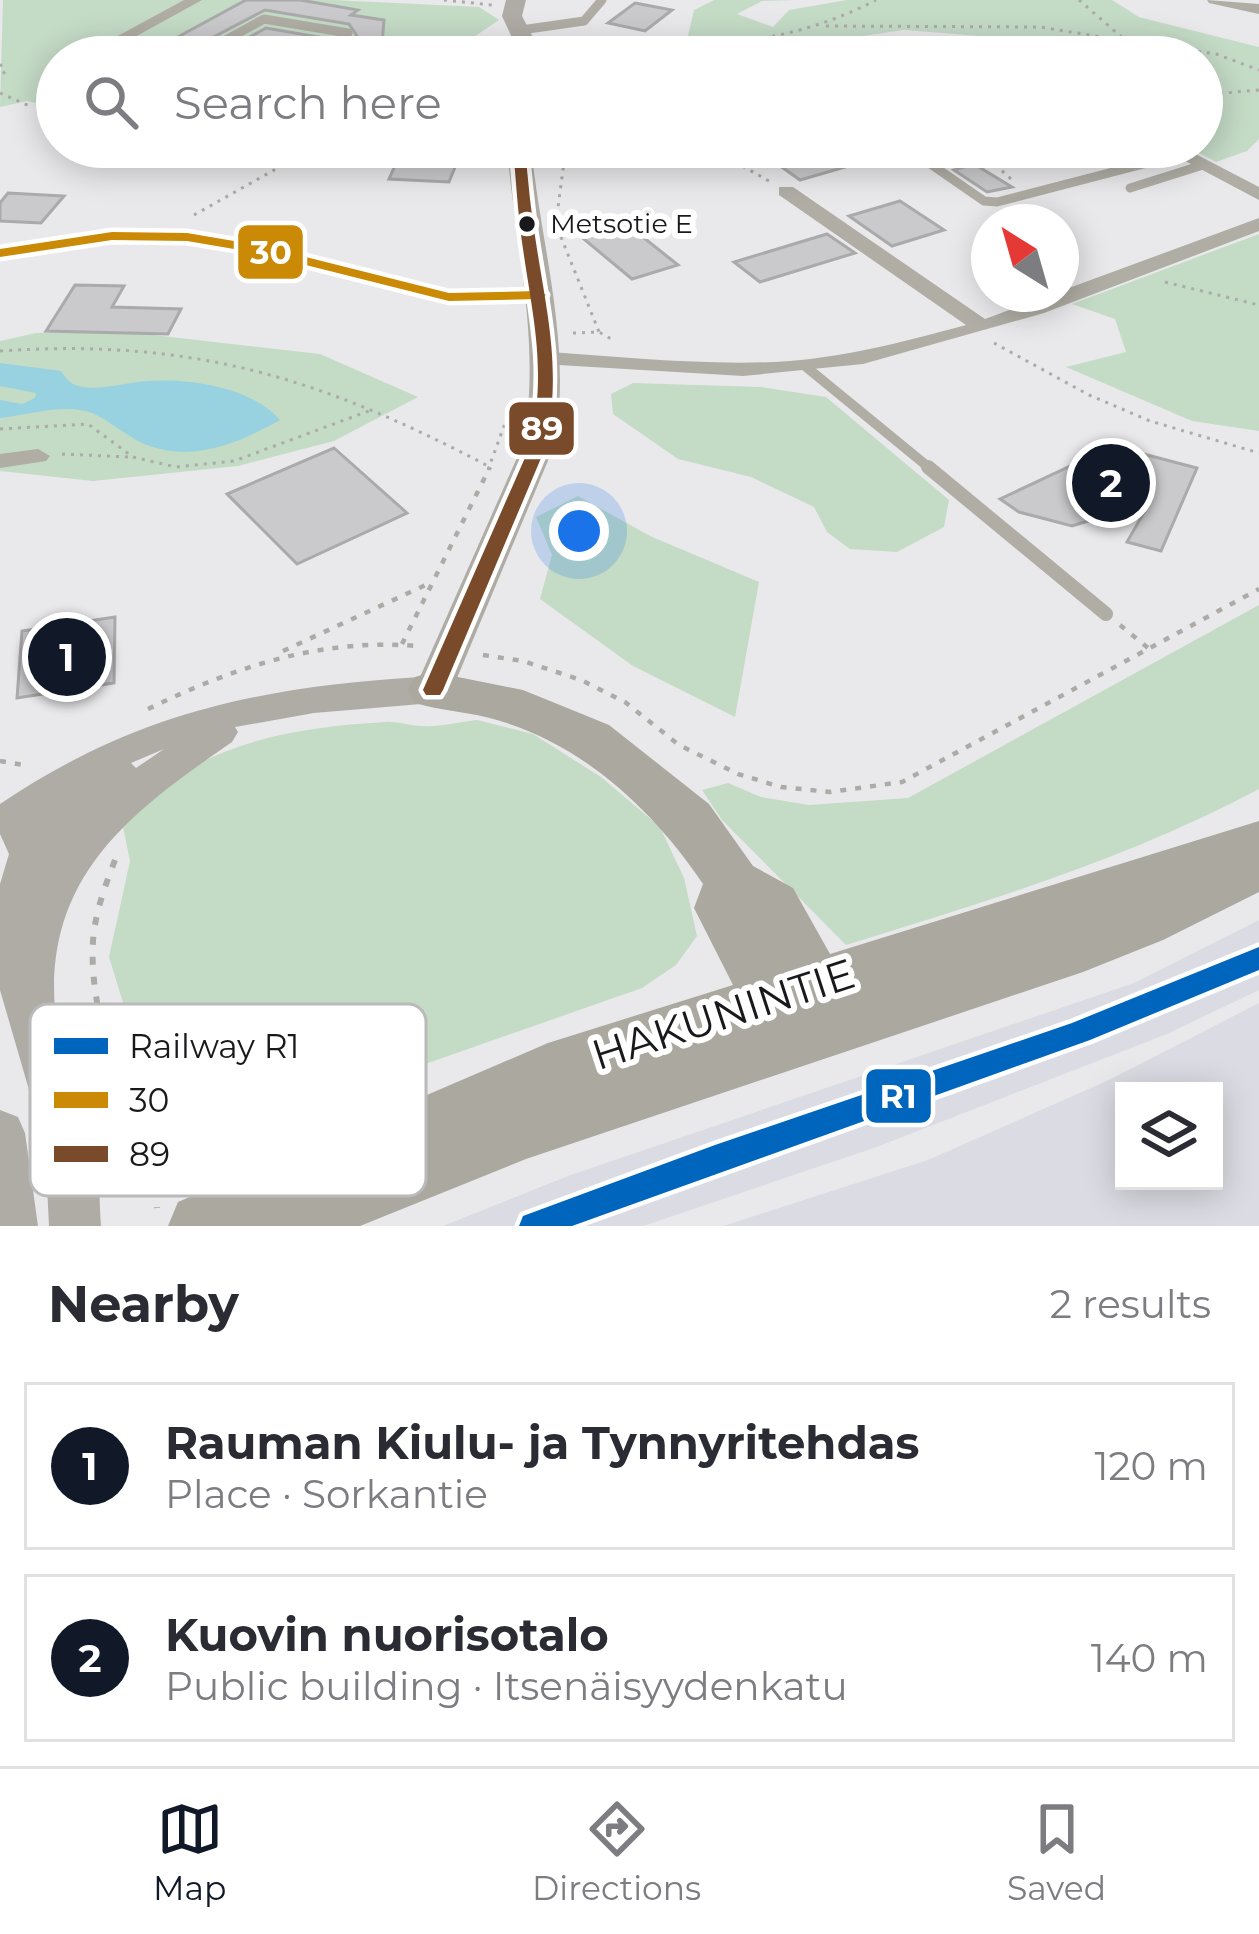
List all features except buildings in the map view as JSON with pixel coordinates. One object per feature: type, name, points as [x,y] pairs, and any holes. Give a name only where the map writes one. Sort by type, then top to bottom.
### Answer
[{"type":"highway","points":[[443,671],[505,704],[590,739],[689,819],[733,882],[723,908],[799,1007]]},
{"type":"highway","name":"HAKUNINTIE","points":[[426,1161],[633,1090],[799,1007],[1259,843]]},
{"type":"highway","name":"HAKUNINTIE","points":[[799,1007],[1117,933],[1200,900],[1259,865]]},
{"type":"highway","name":"HAKUNINTIE","points":[[237,1222],[317,1196]]},
{"type":"main road","points":[[517,0],[511,10],[523,36]]},
{"type":"main road","points":[[0,916],[23,882],[30,856],[29,843],[3,819],[45,791],[116,752],[202,717],[443,671],[538,444],[549,347],[522,168]]},
{"type":"main road","points":[[30,856],[70,809],[115,777],[294,699]]},
{"type":"main road","points":[[33,1004],[42,921],[69,860],[93,825],[125,795],[218,732]]},
{"type":"main road","points":[[0,934],[30,1007]]},
{"type":"main road","points":[[0,1132],[12,1226]]},
{"type":"main road","points":[[73,1196],[75,1226]]},
{"type":"street","points":[[127,36],[195,0]]},
{"type":"street","points":[[1214,0],[1259,9]]},
{"type":"street","points":[[1209,168],[1259,194]]},
{"type":"street","points":[[786,191],[972,326]]},
{"type":"street","points":[[549,347],[805,366],[972,326],[1120,278],[1259,224]]},
{"type":"street","points":[[0,253],[112,236],[188,237],[277,253],[449,297],[539,295]]},
{"type":"street","points":[[0,461],[38,456]]},
{"type":"lane","points":[[543,36],[584,21],[602,0]]},
{"type":"lane","points":[[233,36],[264,19],[348,33]]},
{"type":"lane","points":[[936,168],[983,201],[1032,193],[1115,168]]},
{"type":"lane","points":[[1130,188],[1193,168]]},
{"type":"lane","points":[[805,366],[1106,614]]},
{"type":"path","points":[[820,26],[876,0]]},
{"type":"path","points":[[1079,0],[1120,36]]},
{"type":"path","points":[[764,36],[820,26],[1040,27],[1095,36]]},
{"type":"path","points":[[1223,56],[1259,70]]},
{"type":"path","points":[[0,64],[5,71],[0,79]]},
{"type":"path","points":[[1223,93],[1259,90]]},
{"type":"path","points":[[0,93],[24,107],[36,107]]},
{"type":"path","points":[[178,224],[278,168]]},
{"type":"path","points":[[562,168],[558,230],[599,332]]},
{"type":"path","points":[[750,168],[786,191]]},
{"type":"path","points":[[1001,168],[1032,193]]},
{"type":"path","points":[[1120,278],[1146,278],[1259,305]]},
{"type":"path","points":[[972,326],[1117,407],[1259,453]]},
{"type":"path","points":[[549,347],[599,332],[625,343]]},
{"type":"path","points":[[0,351],[122,344],[220,358],[304,379],[375,408],[490,467]]},
{"type":"path","points":[[402,644],[490,467],[513,401]]},
{"type":"path","points":[[38,456],[133,458],[176,467],[234,461],[375,408]]},
{"type":"path","points":[[0,429],[88,424],[133,458]]},
{"type":"path","points":[[136,715],[430,583]]},
{"type":"path","points":[[275,655],[360,642],[402,644],[443,671],[523,661],[581,680],[625,702],[679,745],[738,774],[781,787],[830,792],[902,782],[1259,590]]},
{"type":"path","points":[[1106,614],[1148,648]]},
{"type":"path","points":[[0,761],[32,766]]},
{"type":"path","points":[[156,1196],[158,1226]]},
{"type":"shaded area","points":[[1259,920],[1259,990],[1167,1034],[874,1148],[643,1226],[443,1226],[568,1176],[1134,983]]},
{"type":"shaded area","points":[[1259,1003],[1259,1226],[723,1226],[928,1160],[1109,1080]]},
{"type":"green space","points":[[3,0],[333,0],[479,7],[499,20],[475,36],[36,36],[36,103],[0,107]]},
{"type":"green space","points":[[714,0],[795,0],[762,1],[737,14],[773,27],[789,10],[847,0],[1112,0],[1139,17],[1215,36],[981,36],[904,30],[863,36],[688,36],[694,10]]},
{"type":"green space","points":[[1223,38],[1259,47],[1259,139],[1247,151],[1223,160]]},
{"type":"green space","points":[[1259,234],[1259,431],[1192,421],[1066,367],[1126,352],[1115,319],[1079,306],[1079,301]]},
{"type":"green space","points":[[109,330],[320,354],[418,397],[334,441],[238,466],[93,481],[0,471],[0,341],[36,333]]},
{"type":"green space","points":[[633,383],[761,387],[826,397],[949,500],[944,527],[897,552],[850,549],[827,532],[814,507],[751,477],[678,459],[613,414],[611,394]]},
{"type":"green space","points":[[578,496],[650,536],[759,582],[735,717],[633,666],[540,599],[552,555],[536,517]]},
{"type":"green space","points":[[1259,605],[1259,789],[1160,836],[1004,895],[846,945],[722,820],[702,790],[728,783],[761,797],[809,805],[908,798]]},
{"type":"green space","points":[[477,720],[533,734],[601,777],[660,827],[684,878],[697,936],[676,965],[642,988],[426,1064],[426,1004],[123,1004],[109,957],[130,861],[122,822],[150,796],[210,758],[276,736],[390,722],[429,726]]},
{"type":"water","points":[[0,363],[61,371],[70,382],[83,387],[166,381],[202,384],[254,400],[280,420],[230,444],[177,452],[140,442],[81,410],[0,418],[0,400],[22,404],[36,393],[0,386]]},
{"type":"rail line","name":"R1","points":[[534,1226],[1080,1032],[1259,958]]},
{"type":"transit line","name":"89","points":[[433,690],[539,444],[544,415],[546,346],[521,168]]},
{"type":"transit line","name":"30","points":[[0,253],[112,236],[187,237],[258,249],[449,297],[539,295]]},
{"type":"place","name":"Metsotie E","points":[[527,224]]},
{"type":"place","name":"Kuovin nuorisotalo","points":[[1111,483]]},
{"type":"place","name":"Rauman Kiulu- ja Tynnyritehdas","points":[[67,657]]}]
